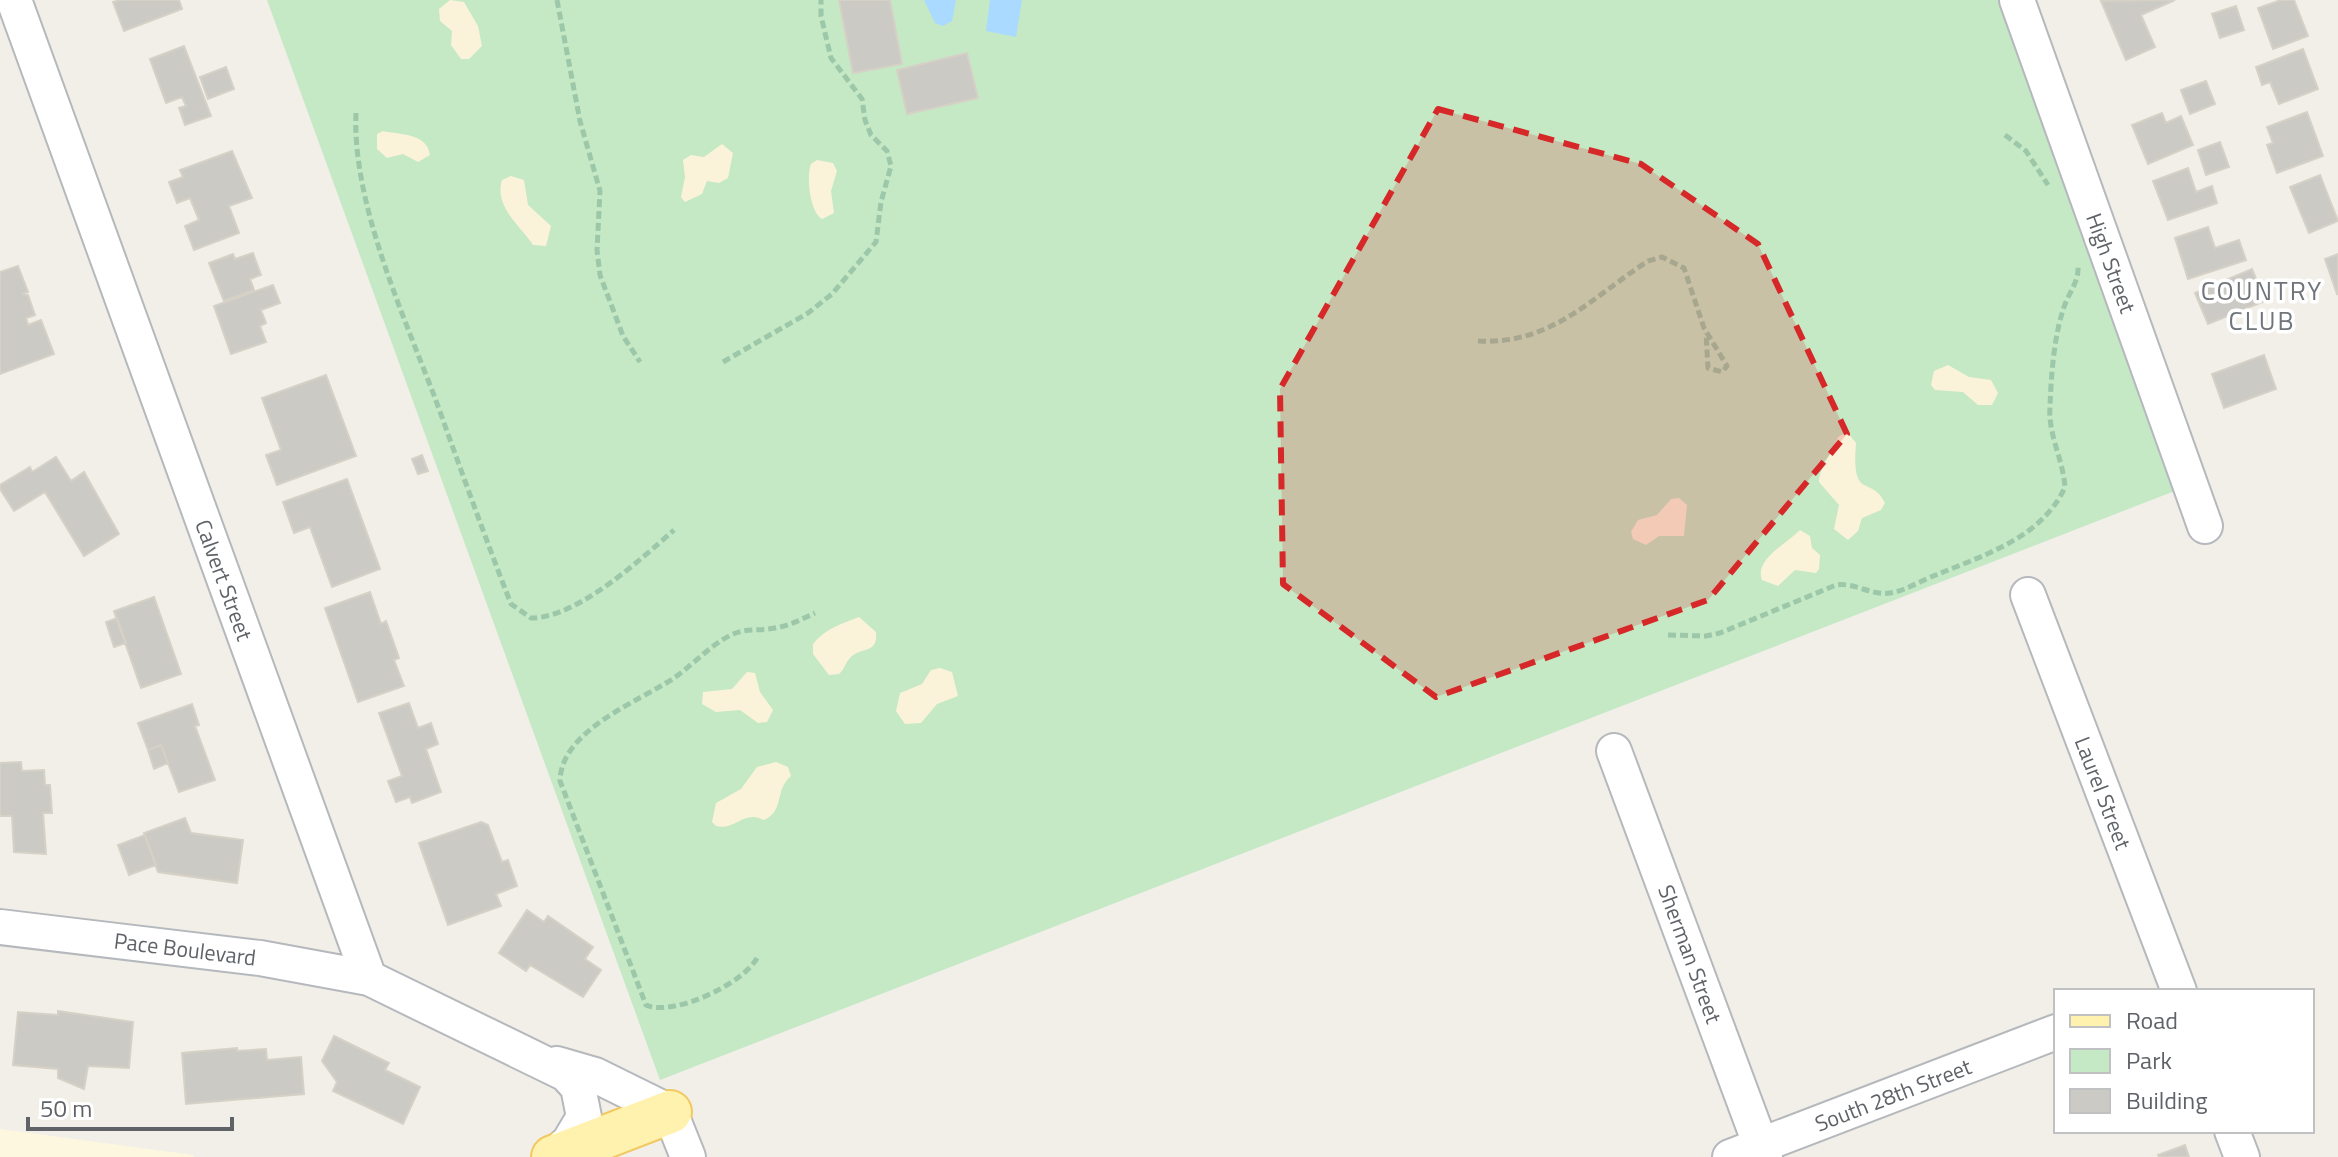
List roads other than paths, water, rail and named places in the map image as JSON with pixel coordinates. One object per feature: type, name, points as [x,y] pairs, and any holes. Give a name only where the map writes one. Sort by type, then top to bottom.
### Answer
[{"type":"main road","points":[[552,1157],[670,1112]]},
{"type":"street","name":"Calvert Street","points":[[14,0],[369,978]]},
{"type":"street","name":"High Street","points":[[2017,0],[2205,526]]},
{"type":"street","name":"Laurel Street","points":[[2028,595],[2173,989]]},
{"type":"street","name":"Sherman Street","points":[[1614,751],[1752,1153]]},
{"type":"street","name":"Pace Boulevard","points":[[0,927],[260,958],[369,978]]},
{"type":"street","points":[[369,978],[544,1060],[566,1074],[578,1087],[584,1109],[578,1130],[552,1157]]},
{"type":"street","name":"South 28th Street","points":[[1752,1153],[2054,1033]]},
{"type":"street","points":[[544,1060],[595,1075],[670,1112],[688,1157]]},
{"type":"street","points":[[2233,1133],[2242,1157]]},
{"type":"water","points":[[924,0],[956,0],[952,21],[943,26],[935,23]]},
{"type":"water","points":[[990,0],[1022,0],[1016,37],[986,31]]},
{"type":"district","name":"COUNTRY CLUB","points":[[2262,305]]}]
